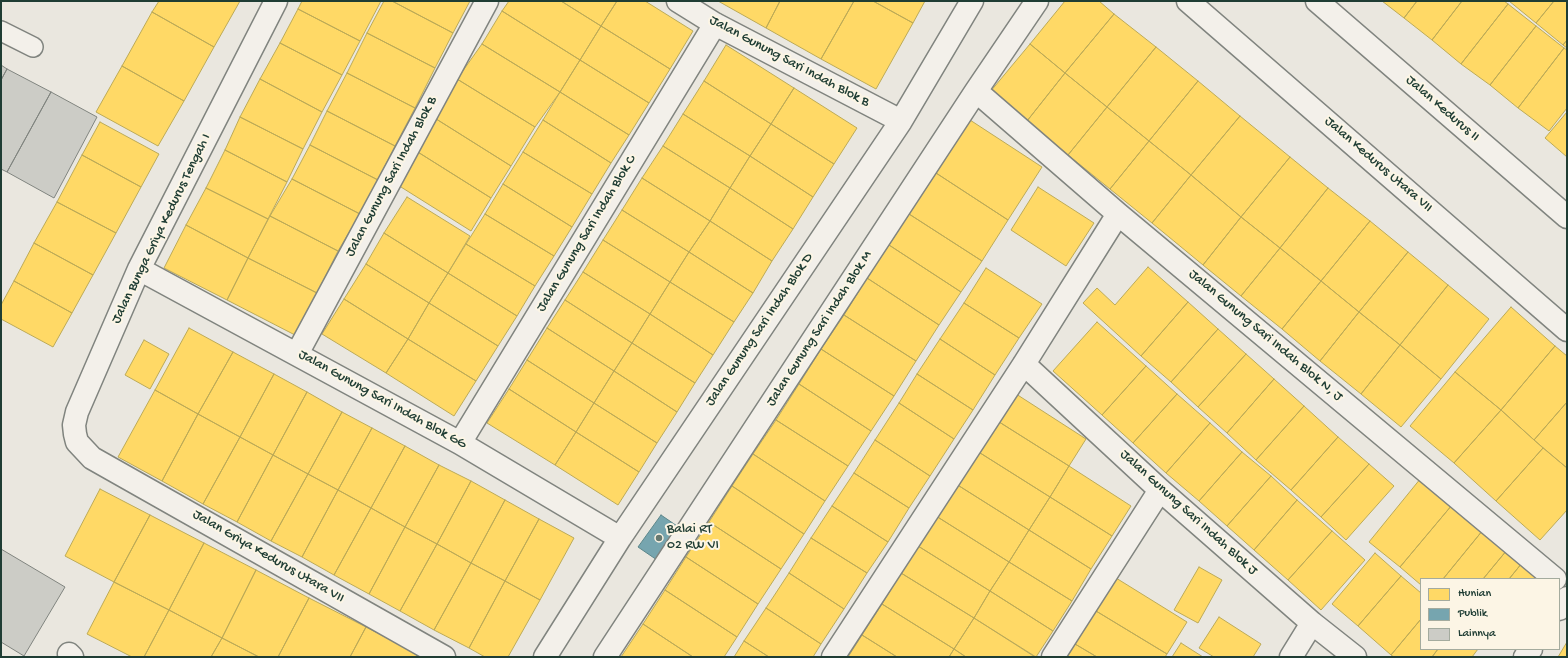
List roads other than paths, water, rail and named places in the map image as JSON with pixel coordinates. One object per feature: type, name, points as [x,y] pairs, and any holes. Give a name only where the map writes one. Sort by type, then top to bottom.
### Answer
[{"type":"street","name":"Jalan Bunga Griya Kedurus Tengah I","points":[[92,458],[77,442],[74,425],[75,419],[140,269],[276,1]]},
{"type":"street","name":"Jalan Gunung Sari Indah Blok B","points":[[297,354],[487,1]]},
{"type":"street","name":"Jalan Gunung Sari Indah Blok B","points":[[678,1],[715,24],[901,121]]},
{"type":"street","name":"Jalan Gunung Sari Indah Blok D","points":[[545,657],[620,538],[901,121],[972,1]]},
{"type":"street","name":"Jalan Gunung Sari Indah Blok M","points":[[605,657],[1037,1]]},
{"type":"street","name":"Jalan Kedurus Utara VII","points":[[1188,1],[1567,330]]},
{"type":"street","name":"Jalan Kedurus II","points":[[1317,1],[1567,217]]},
{"type":"street","name":"Jalan Gunung Sari Indah Blok C","points":[[460,443],[715,24]]},
{"type":"street","name":"Jalan Gunung Sari Indah Blok N, J","points":[[976,92],[1118,214],[1554,578]]},
{"type":"street","points":[[833,657],[1024,364],[1118,214]]},
{"type":"street","name":"Jalan Gunung Sari Indah Blok GG","points":[[140,269],[460,443],[620,538]]},
{"type":"street","name":"Jalan Gunung Sari Indah Blok J","points":[[1024,364],[1160,490],[1312,623],[1355,657]]},
{"type":"street","name":"Jalan Griya Kedurus Utara VII","points":[[92,458],[444,657]]},
{"type":"street","points":[[1053,657],[1160,490]]},
{"type":"street","points":[[1560,608],[1567,598]]},
{"type":"street","points":[[1291,657],[1312,623]]},
{"type":"lane","points":[[1,31],[33,47]]},
{"type":"place","name":"Balai RT 02 RW VI","points":[[659,538]]}]
